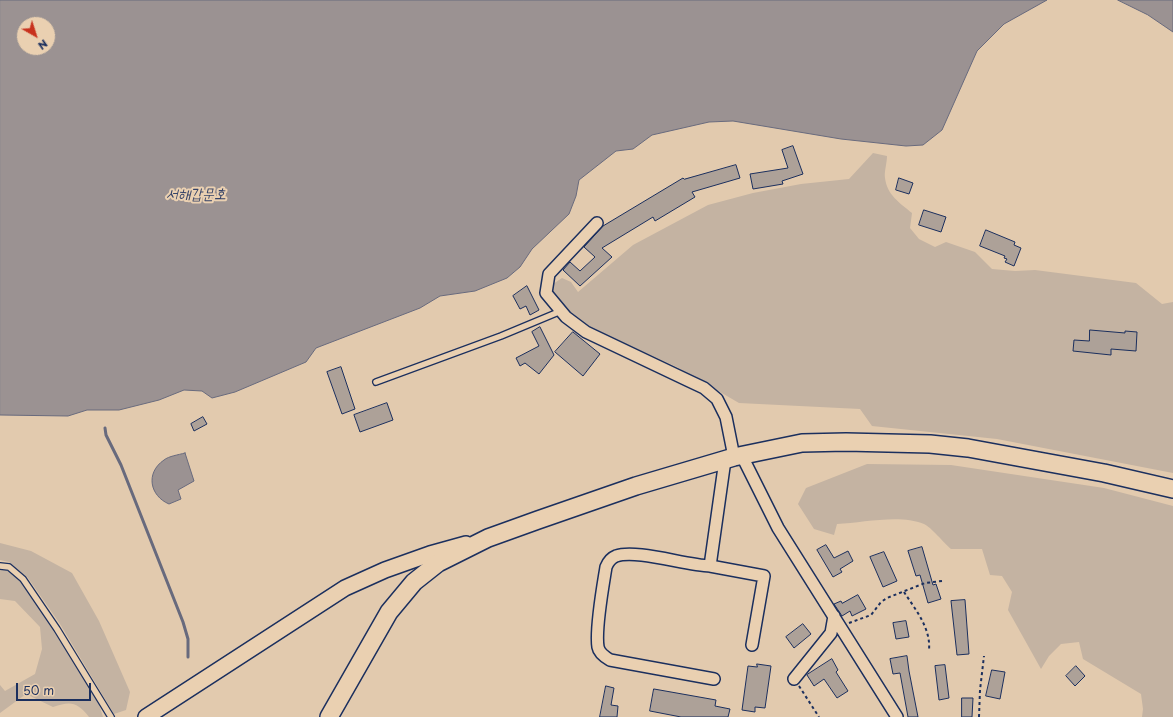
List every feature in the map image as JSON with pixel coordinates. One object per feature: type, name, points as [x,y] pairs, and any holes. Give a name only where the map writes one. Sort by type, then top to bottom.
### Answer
[{"type":"main road","points":[[146,717],[345,588],[385,570],[430,554],[488,538],[636,486],[734,458],[802,443],[846,442],[930,444],[976,450],[1104,473],[1173,488]]},
{"type":"main road","points":[[329,717],[390,612],[414,582],[438,563],[488,538]]},
{"type":"street","points":[[597,223],[549,274],[546,293],[561,312],[586,332],[704,388],[717,399],[726,416],[734,458],[897,717]]},
{"type":"street","points":[[710,566],[734,458]]},
{"type":"street","points":[[714,679],[610,660],[601,654],[598,647],[606,567],[612,558],[632,554],[695,566],[710,566],[764,576],[752,645]]},
{"type":"street","points":[[794,679],[831,633],[834,616]]},
{"type":"lane","points":[[376,382],[501,336],[561,312]]},
{"type":"lane","points":[[0,566],[8,567],[23,579],[57,629],[111,717]]},
{"type":"path","points":[[841,626],[871,615],[881,602],[887,598],[925,583],[942,581]]},
{"type":"path","points":[[904,592],[918,613],[929,635],[929,650]]},
{"type":"path","points":[[979,717],[984,656]]},
{"type":"path","points":[[794,679],[819,717]]},
{"type":"shaded area","points":[[873,153],[887,156],[885,176],[886,184],[891,194],[912,213],[910,228],[919,239],[935,247],[946,242],[975,252],[992,269],[1015,271],[1035,270],[1136,283],[1162,304],[1173,302],[1173,473],[997,439],[872,426],[860,409],[739,403],[677,367],[591,328],[578,320],[553,293],[553,284],[562,278],[571,282],[578,292],[633,245],[708,205],[753,193],[801,184],[849,179]]},
{"type":"shaded area","points":[[867,464],[951,465],[1104,488],[1173,506],[1173,717],[1142,717],[1143,709],[1141,694],[1083,659],[1079,642],[1061,644],[1049,656],[1041,669],[1008,610],[1012,592],[1002,576],[990,575],[982,549],[951,549],[927,526],[914,521],[892,519],[837,524],[834,535],[814,529],[798,504],[806,488]]},
{"type":"shaded area","points":[[0,543],[31,551],[72,573],[99,621],[130,692],[126,710],[114,714],[60,624],[28,578],[9,562],[0,560]]},
{"type":"shaded area","points":[[0,569],[7,570],[20,581],[57,634],[98,701],[103,717],[89,717],[81,708],[73,704],[53,707],[26,694],[0,713],[0,685],[5,691],[35,674],[42,649],[40,627],[15,601],[0,599]]},
{"type":"water","name":"서해갑문호","points":[[0,0],[1047,0],[1004,24],[977,51],[942,130],[923,145],[906,146],[841,139],[733,121],[709,122],[652,135],[633,149],[616,151],[579,180],[576,196],[569,214],[532,249],[520,267],[507,278],[475,291],[440,296],[420,308],[316,348],[306,362],[235,392],[212,398],[202,391],[184,390],[159,400],[119,410],[87,410],[68,416],[0,415]]},
{"type":"water","points":[[1118,0],[1173,0],[1173,32],[1148,15]]},
{"type":"water","points":[[185,453],[194,481],[178,490],[181,499],[169,504],[158,496],[154,490],[152,478],[154,471],[158,465],[166,459]]},
{"type":"building","points":[[793,146],[803,174],[782,181],[783,184],[753,189],[750,174],[788,168],[782,150]]},
{"type":"building","points":[[736,165],[740,178],[692,192],[695,197],[655,221],[653,217],[602,248],[612,257],[580,286],[563,270],[570,262],[580,271],[595,257],[584,247],[603,226],[683,178],[684,179]]},
{"type":"building","points":[[899,178],[913,183],[909,194],[896,190]]},
{"type":"building","points":[[924,210],[946,217],[941,232],[919,225]]},
{"type":"building","points":[[986,230],[1015,242],[1014,245],[1021,248],[1014,266],[1005,262],[1007,259],[1004,258],[1005,256],[980,246]]},
{"type":"building","points":[[527,286],[539,310],[530,315],[526,306],[520,309],[513,296]]},
{"type":"building","points":[[540,327],[554,355],[539,374],[525,363],[520,366],[516,358],[539,346],[532,332]]},
{"type":"building","points":[[1090,330],[1125,333],[1125,331],[1137,332],[1136,351],[1111,349],[1111,355],[1073,351],[1074,340],[1089,341]]},
{"type":"building","points":[[573,332],[600,354],[583,376],[555,352]]},
{"type":"building","points":[[341,367],[355,409],[342,414],[327,372]]},
{"type":"building","points":[[387,403],[393,420],[360,432],[354,415]]},
{"type":"building","points":[[203,417],[207,424],[194,431],[191,424]]},
{"type":"building","points":[[826,545],[834,558],[848,551],[853,561],[840,569],[842,572],[833,577],[817,550]]},
{"type":"building","points":[[922,547],[933,585],[936,584],[941,599],[928,603],[920,575],[916,576],[908,551]]},
{"type":"building","points":[[884,552],[897,581],[883,587],[870,557]]},
{"type":"building","points":[[858,595],[866,609],[852,616],[850,611],[842,616],[834,604],[841,601],[842,603]]},
{"type":"building","points":[[965,600],[969,654],[957,655],[951,601]]},
{"type":"building","points":[[906,621],[909,637],[896,639],[893,623]]},
{"type":"building","points":[[803,624],[811,634],[794,648],[786,637]]},
{"type":"building","points":[[907,656],[918,717],[908,717],[900,673],[893,674],[890,659]]},
{"type":"building","points":[[832,659],[838,670],[836,672],[848,691],[837,698],[824,679],[814,686],[807,675]]},
{"type":"building","points":[[757,664],[771,666],[765,708],[755,707],[755,712],[742,710],[748,666],[757,667]]},
{"type":"building","points":[[945,665],[949,698],[939,700],[935,666]]},
{"type":"building","points":[[1076,666],[1085,676],[1075,686],[1066,676]]},
{"type":"building","points":[[992,670],[1005,672],[1000,699],[986,696]]},
{"type":"building","points":[[606,686],[614,688],[611,705],[618,706],[617,717],[600,717]]},
{"type":"building","points":[[654,689],[716,700],[715,706],[730,709],[728,717],[681,717],[650,711]]},
{"type":"building","points":[[962,698],[973,698],[972,717],[962,717]]},
{"type":"waterway","points":[[105,428],[106,435],[121,465],[183,622],[188,639],[188,657]]}]
